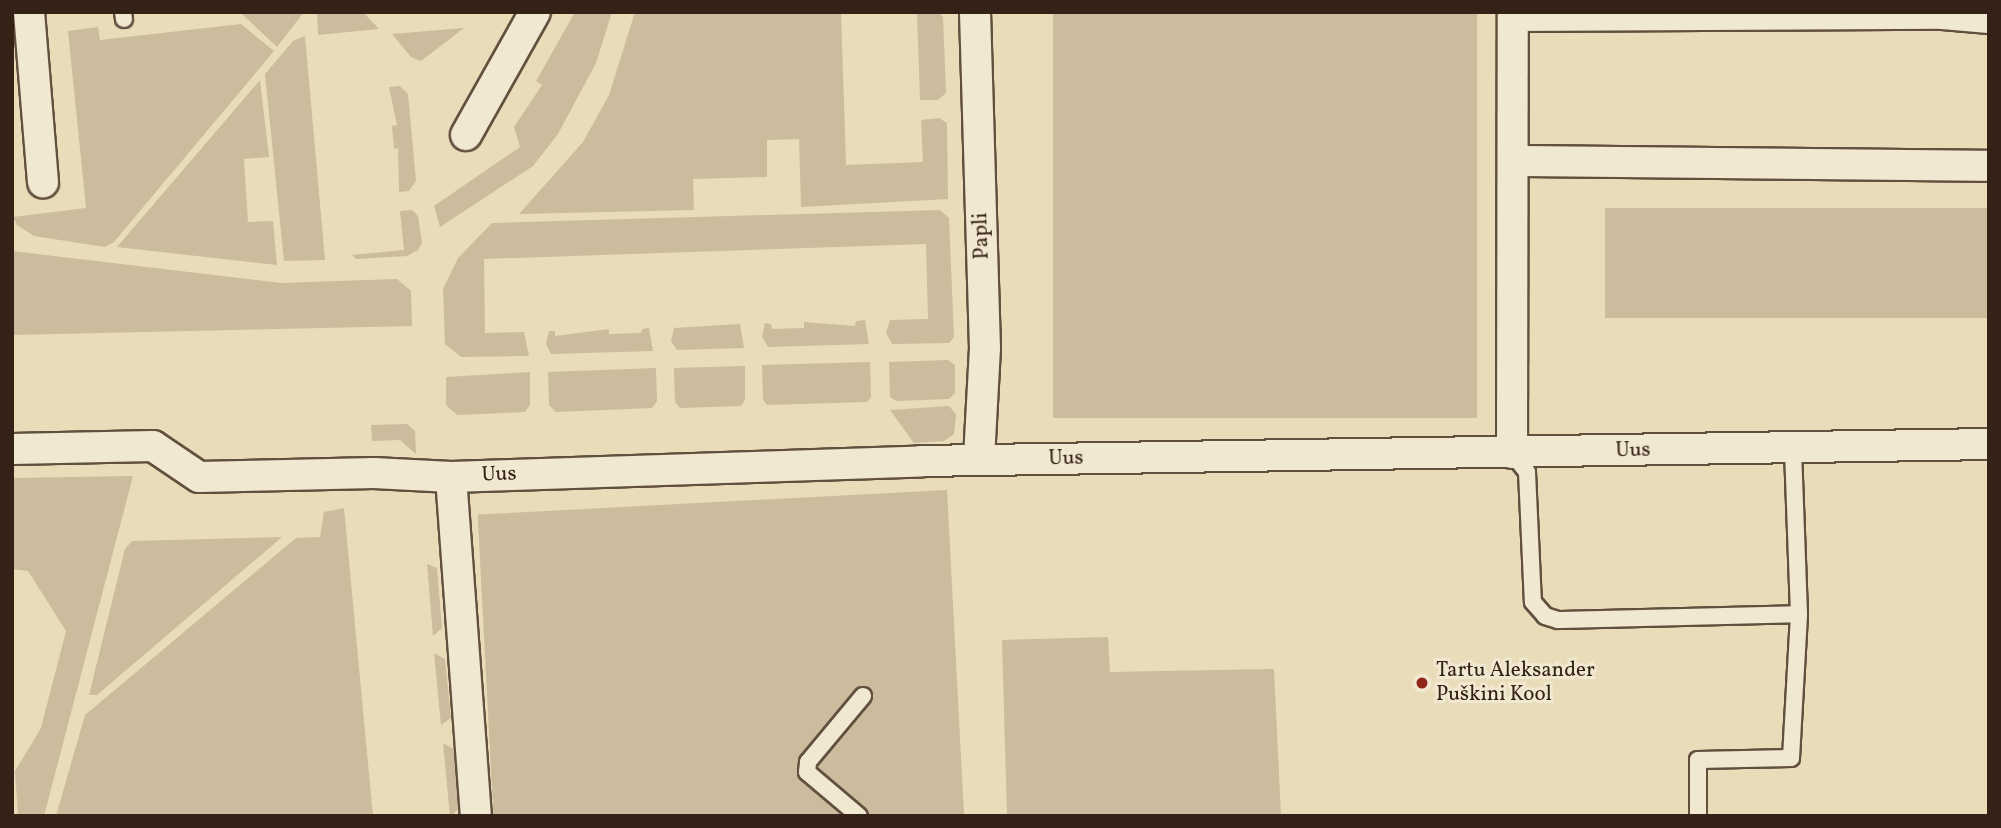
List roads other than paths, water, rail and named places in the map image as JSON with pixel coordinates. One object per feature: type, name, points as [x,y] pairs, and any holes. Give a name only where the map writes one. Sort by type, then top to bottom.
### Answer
[{"type":"street","points":[[29,12],[43,182]]},
{"type":"street","points":[[466,135],[535,12]]},
{"type":"street","name":"Papli","points":[[975,12],[985,348],[979,460]]},
{"type":"street","points":[[1512,453],[1515,161],[1513,16],[1943,13],[1989,18]]},
{"type":"street","points":[[1515,161],[1989,166]]},
{"type":"street","name":"Uus","points":[[12,449],[153,446],[199,477],[374,473],[451,477],[979,460],[1989,444]]},
{"type":"street","points":[[451,477],[475,816]]},
{"type":"lane","points":[[1698,816],[1698,760],[1791,758],[1799,614],[1793,449]]},
{"type":"lane","points":[[1512,453],[1527,472],[1533,602],[1545,617],[1558,620],[1799,614]]},
{"type":"lane","points":[[859,816],[807,772],[807,762],[863,696]]},
{"type":"place","name":"Tartu Aleksander Puškini Kool","points":[[1422,683]]}]
